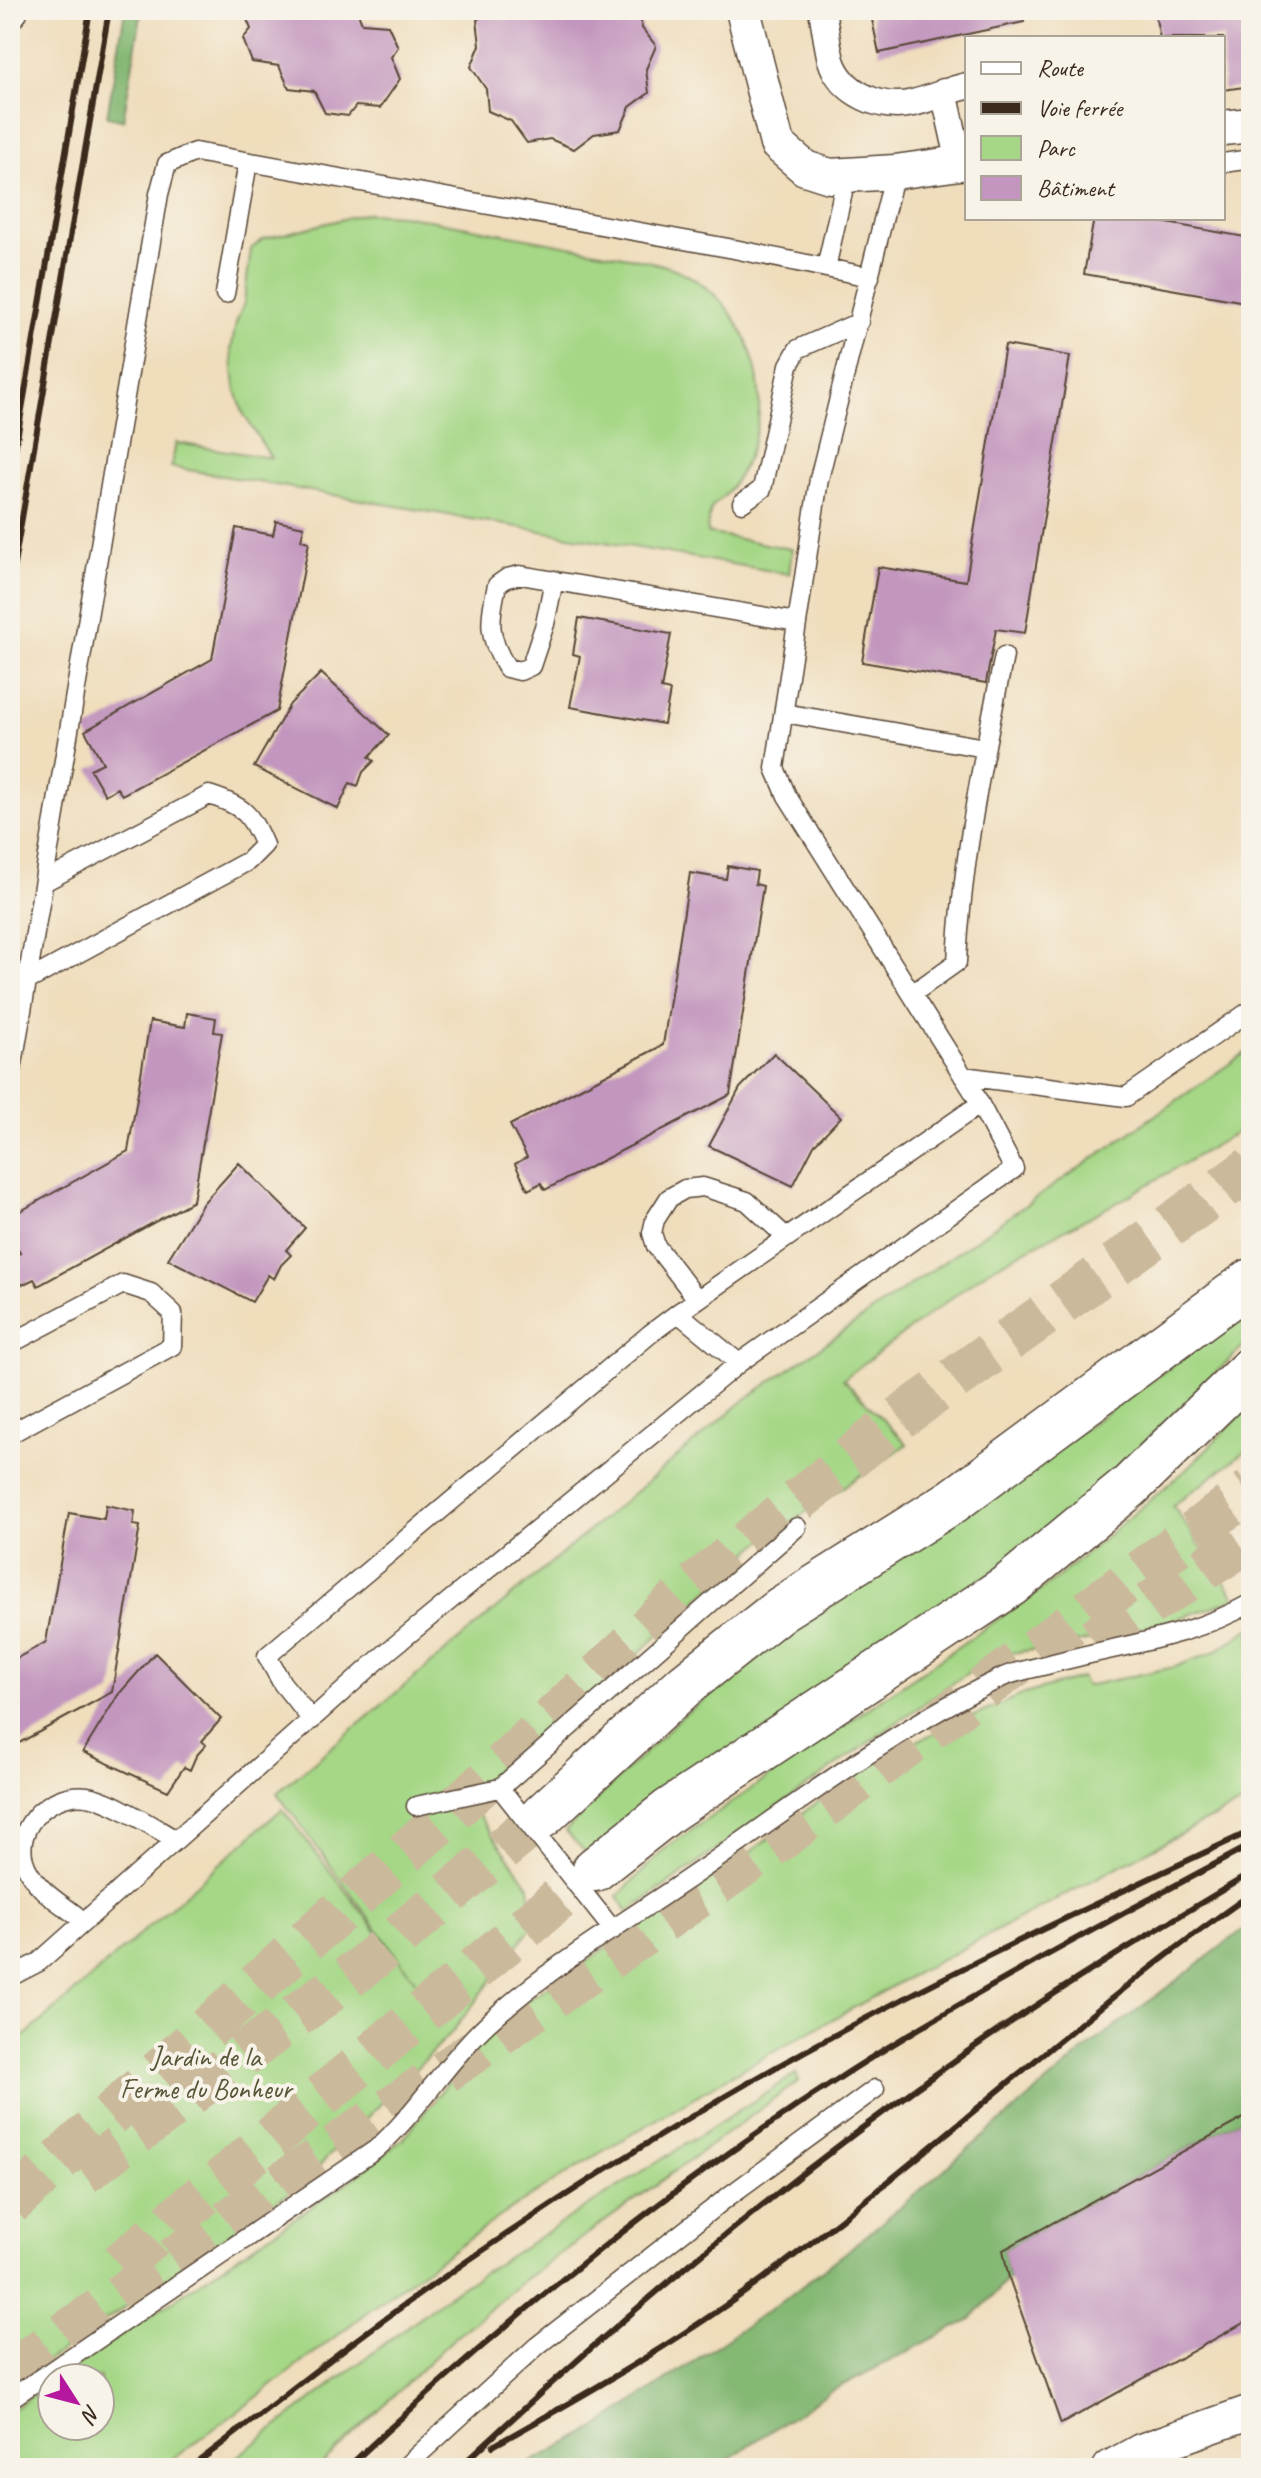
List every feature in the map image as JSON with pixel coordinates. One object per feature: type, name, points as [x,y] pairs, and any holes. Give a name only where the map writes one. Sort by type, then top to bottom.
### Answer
[{"type":"highway","points":[[542,1816],[686,1684],[781,1609],[953,1501],[1251,1281]]},
{"type":"highway","points":[[595,1869],[670,1810],[1010,1585],[1129,1487],[1251,1369]]},
{"type":"street","points":[[743,10],[777,144],[805,168],[830,176],[895,172],[963,162],[956,89],[912,104],[885,106],[861,95],[844,81],[832,63],[822,10]]},
{"type":"street","points":[[1225,128],[1251,125]]},
{"type":"street","points":[[1110,2468],[1141,2451],[1251,2412]]},
{"type":"lane","points":[[10,1082],[159,194],[167,164],[195,152],[734,249],[870,277]]},
{"type":"lane","points":[[1225,163],[1251,159]]},
{"type":"lane","points":[[225,294],[248,162]]},
{"type":"lane","points":[[10,1977],[39,1962],[387,1652],[739,1363],[1014,1169],[980,1104],[787,796],[775,768],[819,479],[895,172]]},
{"type":"lane","points":[[826,268],[847,174]]},
{"type":"lane","points":[[742,503],[762,489],[789,365],[798,349],[859,322]]},
{"type":"lane","points":[[554,580],[545,624],[531,666],[520,671],[507,668],[496,651],[490,630],[497,585],[507,578],[520,575],[554,580],[797,622]]},
{"type":"lane","points":[[912,994],[957,962],[959,925],[985,748],[1004,656]]},
{"type":"lane","points":[[784,713],[985,748]]},
{"type":"lane","points":[[27,981],[248,861],[264,845],[251,816],[229,801],[209,795],[44,882]]},
{"type":"lane","points":[[963,1076],[1126,1097],[1251,1010]]},
{"type":"lane","points":[[312,1720],[282,1683],[267,1656],[678,1313],[980,1104]]},
{"type":"lane","points":[[697,1299],[656,1246],[652,1233],[655,1220],[669,1198],[685,1189],[703,1187],[747,1201],[786,1237]]},
{"type":"lane","points":[[10,1344],[123,1284],[151,1293],[173,1313],[172,1346],[10,1434]]},
{"type":"lane","points":[[678,1313],[739,1363]]},
{"type":"lane","points":[[416,1806],[500,1788],[797,1527]]},
{"type":"lane","points":[[10,2399],[375,2150],[391,2136],[438,2076],[485,2025],[542,1977],[884,1743],[1006,1676],[1071,1658],[1154,1642],[1222,1620],[1251,1603]]},
{"type":"lane","points":[[500,1788],[613,1930]]},
{"type":"lane","points":[[84,1922],[38,1885],[23,1860],[23,1838],[37,1813],[59,1799],[88,1796],[104,1800],[176,1840]]},
{"type":"lane","points":[[404,2468],[537,2346],[729,2196],[875,2089]]},
{"type":"green space","points":[[125,10],[142,10],[123,120],[107,117]]},
{"type":"green space","points":[[367,213],[402,215],[661,264],[686,274],[708,289],[726,307],[741,329],[758,378],[759,404],[757,429],[749,454],[732,486],[711,509],[707,533],[792,549],[789,574],[171,467],[176,443],[271,458],[243,413],[235,387],[231,350],[244,303],[251,249],[263,239]]},
{"type":"green space","name":"Jardin de la Ferme du Bonheur","points":[[1251,1049],[1251,1124],[1120,1201],[990,1269],[843,1379],[907,1444],[757,1545],[492,1788],[477,1813],[529,1886],[534,1924],[453,2031],[300,2185],[46,2362],[36,2362],[36,2369],[10,2387],[10,2049],[282,1809],[417,1983],[277,1793],[747,1398]]},
{"type":"green space","points":[[1251,1309],[1251,1339],[1074,1509],[998,1568],[589,1856],[565,1831],[679,1719],[793,1631],[1028,1469]]},
{"type":"green space","points":[[1251,1404],[1251,1447],[1173,1506],[1236,1598],[1177,1619],[1116,1635],[993,1655],[628,1912],[618,1896],[667,1847],[1052,1582],[1186,1470]]},
{"type":"green space","points":[[1251,1628],[1251,1800],[1205,1821],[920,1971],[728,2077],[590,2159],[508,2211],[389,2295],[160,2468],[10,2468],[10,2411],[36,2393],[36,2442],[116,2442],[116,2362],[82,2362],[351,2180],[403,2139],[486,2034],[526,2001],[729,1868],[875,1759],[1024,1694],[1081,1678],[1086,1686],[1174,1667],[1214,1652]]},
{"type":"green space","points":[[1251,1924],[1251,2114],[1003,2250],[1009,2278],[971,2319],[829,2392],[715,2468],[520,2468],[594,2429],[788,2297],[867,2235],[1095,2042]]},
{"type":"green space","points":[[796,2074],[799,2081],[524,2280],[451,2341],[318,2468],[223,2468],[448,2295]]},
{"type":"building","points":[[243,10],[357,10],[362,23],[388,25],[398,47],[391,57],[400,79],[380,108],[356,106],[348,116],[325,113],[314,91],[289,88],[279,66],[252,62],[243,39],[251,29]]},
{"type":"building","points":[[490,10],[639,10],[642,28],[656,46],[646,69],[649,93],[630,107],[620,130],[594,134],[574,149],[550,139],[527,143],[511,121],[488,111],[486,89],[471,67],[480,45],[477,20]]},
{"type":"building","points":[[870,10],[1023,10],[1024,22],[879,53]]},
{"type":"building","points":[[1154,10],[1251,10],[1251,86],[1225,90],[1225,36],[1160,36]]},
{"type":"building","points":[[1094,220],[1150,220],[1251,238],[1251,303],[1084,274]]},
{"type":"building","points":[[1005,345],[1070,356],[1025,633],[996,629],[986,683],[862,662],[878,567],[966,581]]},
{"type":"building","points":[[276,521],[304,527],[301,540],[309,542],[277,711],[122,795],[117,788],[105,795],[90,769],[103,763],[85,731],[212,659],[236,528],[273,535]]},
{"type":"building","points":[[579,618],[671,634],[661,689],[670,691],[664,724],[570,707],[580,656],[573,654]]},
{"type":"building","points":[[321,673],[389,735],[369,757],[374,761],[363,772],[358,786],[350,783],[338,809],[254,767],[290,704]]},
{"type":"building","points":[[728,866],[757,871],[755,884],[763,886],[730,1095],[545,1190],[541,1183],[528,1190],[515,1164],[527,1157],[510,1125],[663,1045],[690,873],[726,879]]},
{"type":"building","points":[[187,1013],[216,1018],[214,1032],[222,1033],[193,1201],[38,1286],[34,1279],[22,1285],[10,1263],[10,1258],[20,1253],[10,1234],[10,1217],[128,1151],[150,1021],[185,1027]]},
{"type":"building","points":[[774,1053],[841,1117],[814,1145],[793,1186],[709,1146],[740,1088]]},
{"type":"building","points":[[239,1163],[305,1228],[286,1250],[291,1255],[274,1279],[268,1275],[252,1302],[168,1259],[203,1203]]},
{"type":"building","points":[[106,1505],[135,1511],[133,1525],[140,1526],[112,1692],[10,1748],[10,1662],[46,1642],[69,1513],[104,1519]]},
{"type":"building","points":[[155,1653],[221,1719],[202,1741],[206,1745],[196,1756],[190,1770],[184,1767],[168,1791],[83,1752],[118,1695]]},
{"type":"building","points":[[1251,2114],[1251,2319],[1061,2424],[1009,2278],[1003,2250]]},
{"type":"tunnel","points":[[10,2204],[486,1781],[683,1595],[898,1419],[1251,1168]]},
{"type":"tunnel","points":[[10,2372],[778,1841],[1251,1490]]},
{"type":"tunnel","points":[[1093,1640],[1251,1539]]},
{"type":"tunnel","points":[[83,2173],[361,1968],[542,1816]]},
{"type":"tunnel","points":[[119,2265],[595,1869]]},
{"type":"railway","points":[[10,480],[90,10]]},
{"type":"railway","points":[[10,588],[109,10]]},
{"type":"railway","points":[[190,2468],[433,2285],[593,2177],[717,2101],[914,1993],[1251,1831]]},
{"type":"railway","points":[[347,2468],[527,2308],[652,2209],[783,2115],[948,2011],[1251,1845]]},
{"type":"railway","points":[[459,2468],[642,2304],[832,2150],[1034,2006],[1251,1873]]},
{"type":"railway","points":[[493,2446],[627,2369],[756,2284],[881,2188],[1125,1988],[1251,1894]]}]
